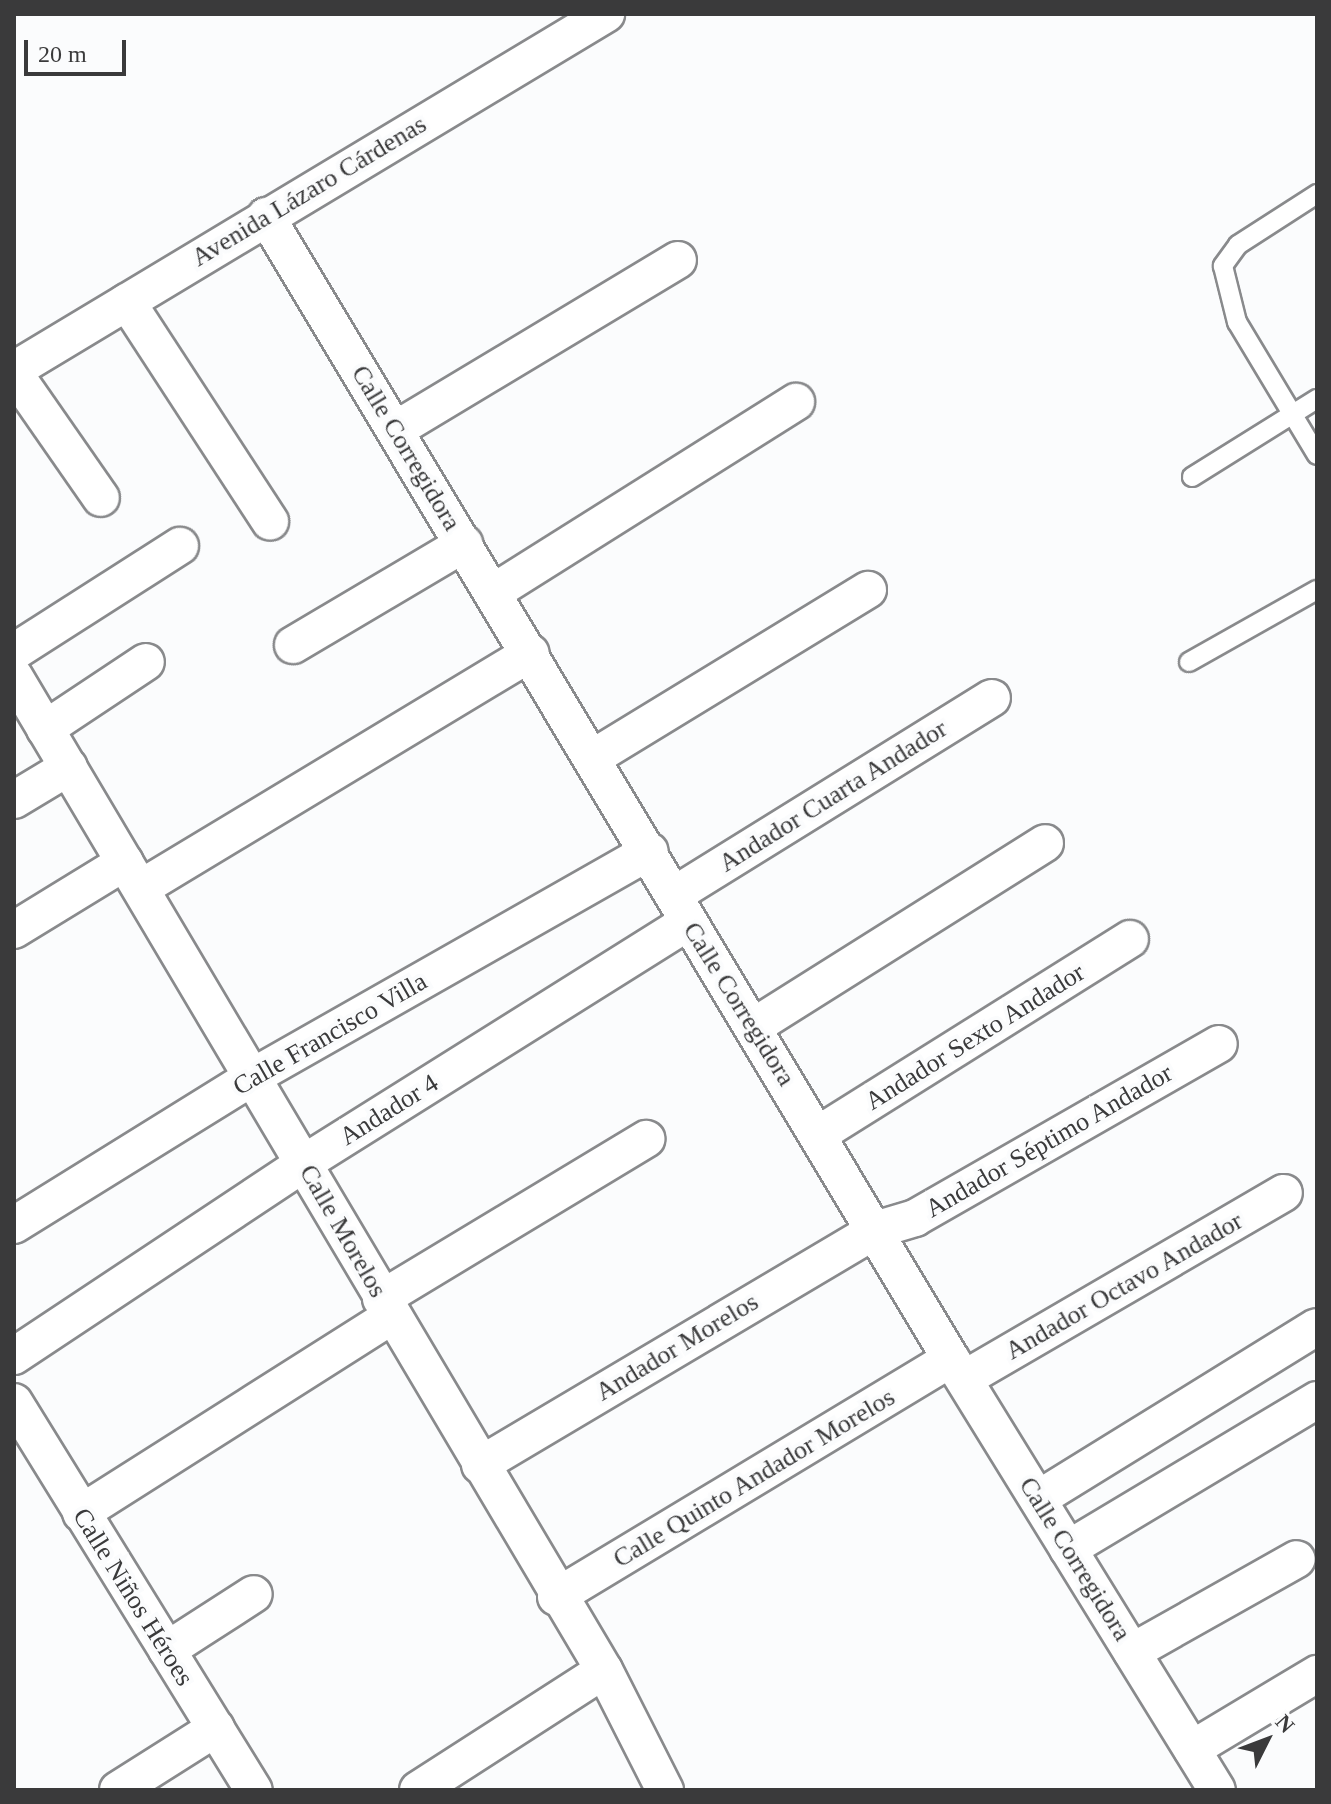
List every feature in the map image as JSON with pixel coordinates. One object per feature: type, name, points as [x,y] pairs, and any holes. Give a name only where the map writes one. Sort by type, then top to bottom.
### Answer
[{"type":"street","name":"Avenida Lázaro Cárdenas","points":[[14,372],[266,216],[606,14]]},
{"type":"street","name":"Calle Corregidora","points":[[266,216],[594,757],[681,909],[958,1369],[1217,1790]]},
{"type":"street","points":[[395,430],[678,260]]},
{"type":"street","points":[[127,302],[270,521]]},
{"type":"street","points":[[14,372],[101,498]]},
{"type":"street","points":[[494,592],[796,402]]},
{"type":"street","points":[[293,645],[464,544]]},
{"type":"street","points":[[15,674],[180,546]]},
{"type":"street","points":[[594,757],[868,590]]},
{"type":"street","points":[[14,930],[133,875],[531,653]]},
{"type":"street","points":[[45,729],[146,662]]},
{"type":"street","name":"Calle Morelos","points":[[15,674],[254,1076],[556,1597],[604,1670],[656,1787]]},
{"type":"street","name":"Andador Cuarta Andador","points":[[681,909],[992,698]]},
{"type":"street","points":[[14,800],[69,767]]},
{"type":"street","points":[[753,1027],[1045,843]]},
{"type":"street","name":"Calle Francisco Villa","points":[[14,1225],[254,1076],[650,851]]},
{"type":"street","name":"Andador 4","points":[[14,1356],[681,909]]},
{"type":"street","name":"Andador Sexto Andador","points":[[819,1134],[1130,939]]},
{"type":"street","name":"Andador Séptimo Andador","points":[[875,1230],[915,1218],[1219,1044]]},
{"type":"street","points":[[81,1513],[386,1308],[646,1139]]},
{"type":"street","name":"Andador Octavo Andador","points":[[958,1369],[1284,1193]]},
{"type":"street","name":"Andador Morelos","points":[[480,1465],[875,1230]]},
{"type":"street","points":[[1038,1499],[1316,1327]]},
{"type":"street","name":"Calle Quinto Andador Morelos","points":[[556,1597],[958,1369]]},
{"type":"street","points":[[1068,1549],[1317,1400]]},
{"type":"street","name":"Calle Niños Héroes","points":[[14,1402],[254,1790]]},
{"type":"street","points":[[1132,1652],[1297,1559]]},
{"type":"street","points":[[167,1650],[254,1594]]},
{"type":"street","points":[[418,1790],[604,1670]]},
{"type":"street","points":[[1192,1749],[1317,1674]]},
{"type":"street","points":[[118,1790],[216,1728]]},
{"type":"lane","points":[[1317,194],[1238,245],[1223,266],[1237,322],[1317,455]]},
{"type":"lane","points":[[1192,477],[1317,399]]},
{"type":"lane","points":[[1189,662],[1317,590]]}]
